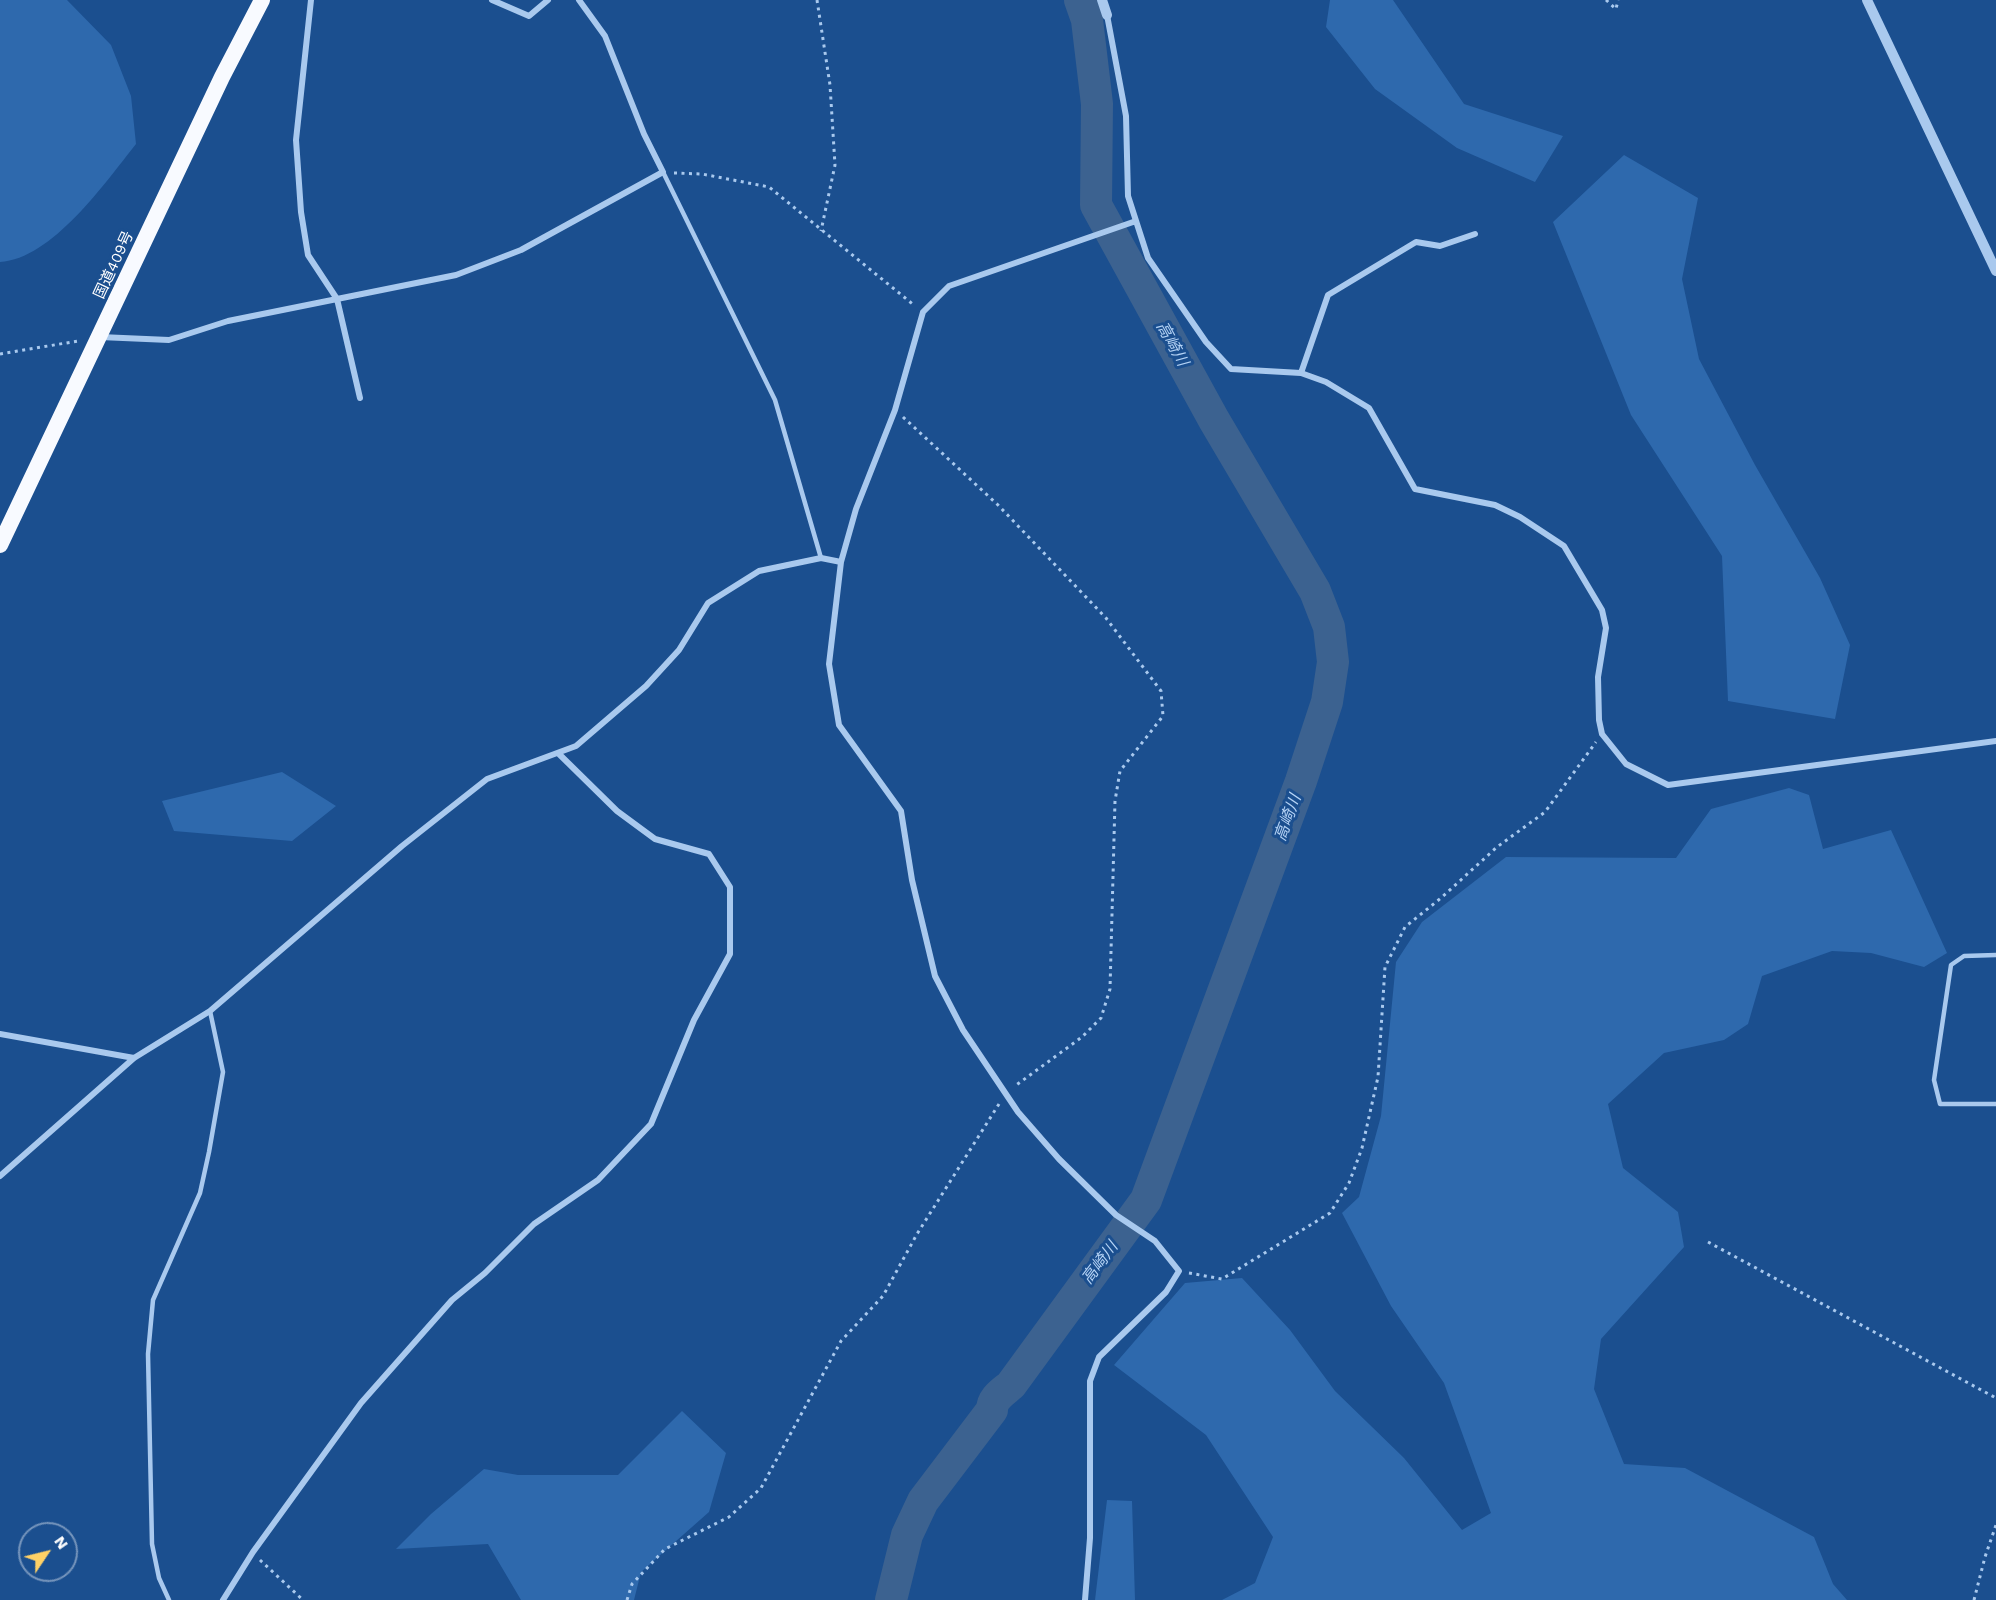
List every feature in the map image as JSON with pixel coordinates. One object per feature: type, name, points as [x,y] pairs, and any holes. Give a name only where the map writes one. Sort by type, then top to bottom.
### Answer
[{"type":"highway","name":"国道409号","points":[[0,545],[222,77],[262,0]]},
{"type":"street","points":[[311,0],[296,140],[301,212],[308,255],[337,299],[360,398]]},
{"type":"street","points":[[492,0],[529,16],[548,0]]},
{"type":"street","points":[[100,338],[169,340],[228,321],[456,275],[520,250],[663,172],[644,134],[605,36],[579,0]]},
{"type":"street","points":[[1102,0],[1107,15],[1126,116],[1126,179],[1148,258],[1206,342],[1231,369],[1301,373],[1326,382],[1369,408],[1415,489],[1495,505],[1520,517],[1564,546],[1602,610],[1606,628],[1598,677],[1599,720],[1602,734],[1626,764],[1668,785],[1996,741]]},
{"type":"street","points":[[1867,0],[1996,272]]},
{"type":"street","points":[[1085,1600],[1090,1538],[1090,1381],[1099,1357],[1166,1292],[1179,1271],[1155,1241],[1116,1215],[1059,1159],[1005,1093],[963,1030],[935,976],[912,880],[901,811],[839,725],[829,664],[841,562],[856,509],[895,410],[922,312],[949,286],[1136,221]]},
{"type":"street","points":[[1301,373],[1328,295],[1416,242],[1440,246],[1475,234]]},
{"type":"street","points":[[0,1176],[134,1058],[210,1011],[402,846],[487,779],[576,746],[646,686],[679,650],[708,603],[759,571],[821,558],[841,562]]},
{"type":"street","points":[[224,1600],[253,1552],[361,1403],[452,1300],[485,1273],[534,1224],[598,1180],[651,1124],[693,1020],[730,954],[730,887],[709,854],[655,839],[617,812],[559,754]]},
{"type":"street","points":[[0,1034],[134,1058]]},
{"type":"lane","points":[[663,172],[774,400],[821,558]]},
{"type":"lane","points":[[1996,955],[1964,956],[1951,965],[1934,1080],[1940,1104],[1996,1104]]},
{"type":"lane","points":[[169,1600],[159,1578],[152,1544],[148,1354],[153,1300],[200,1193],[209,1152],[223,1072],[210,1011]]},
{"type":"path","points":[[817,0],[830,85],[835,165],[821,231]]},
{"type":"path","points":[[1606,0],[1616,9],[1618,0]]},
{"type":"path","points":[[663,172],[702,174],[769,188],[922,312]]},
{"type":"path","points":[[0,354],[100,338]]},
{"type":"path","points":[[627,1600],[632,1584],[665,1549],[729,1517],[760,1488],[841,1341],[883,1296],[917,1234],[1005,1093],[1082,1037],[1101,1018],[1110,988],[1115,801],[1118,781],[1120,771],[1163,716],[1161,691],[1106,618],[998,505],[895,410]]},
{"type":"path","points":[[1179,1271],[1222,1279],[1330,1213],[1349,1183],[1362,1148],[1378,1077],[1385,967],[1405,927],[1497,847],[1545,812],[1602,734]]},
{"type":"path","points":[[1708,1242],[1996,1398]]},
{"type":"path","points":[[1974,1600],[1996,1524]]},
{"type":"path","points":[[253,1552],[303,1600]]},
{"type":"shaded area","points":[[0,0],[67,0],[111,45],[131,96],[136,144],[93,198],[58,234],[20,258],[0,262]]},
{"type":"shaded area","points":[[1330,0],[1393,0],[1464,104],[1563,136],[1535,182],[1457,148],[1375,89],[1326,27]]},
{"type":"shaded area","points":[[1624,155],[1698,198],[1682,279],[1699,359],[1755,465],[1820,578],[1850,645],[1835,719],[1728,701],[1722,556],[1631,415],[1553,222]]},
{"type":"shaded area","points":[[282,772],[336,806],[292,841],[174,831],[162,801]]},
{"type":"shaded area","points":[[1789,788],[1809,795],[1823,849],[1891,830],[1947,953],[1924,967],[1871,953],[1832,951],[1762,976],[1748,1024],[1724,1040],[1664,1053],[1608,1104],[1623,1168],[1678,1212],[1684,1247],[1601,1339],[1594,1389],[1624,1464],[1685,1468],[1814,1537],[1833,1584],[1847,1600],[1222,1600],[1255,1583],[1273,1537],[1206,1435],[1114,1365],[1185,1283],[1242,1278],[1290,1330],[1335,1391],[1404,1458],[1462,1530],[1491,1513],[1444,1383],[1391,1306],[1342,1213],[1359,1197],[1381,1116],[1396,962],[1422,922],[1506,857],[1676,858],[1711,809]]},
{"type":"shaded area","points":[[682,1411],[726,1453],[709,1512],[641,1572],[634,1600],[521,1600],[488,1544],[396,1549],[431,1514],[484,1469],[518,1475],[618,1475]]},
{"type":"shaded area","points":[[1107,1500],[1132,1501],[1135,1600],[1095,1600]]},
{"type":"waterway","name":"高崎川","points":[[891,1600],[907,1535],[923,1501],[992,1410],[996,1399],[1011,1385],[1146,1200],[1301,781],[1327,702],[1333,662],[1329,627],[1315,591],[1214,420],[1096,205],[1097,104],[1087,20],[1080,0]]}]
